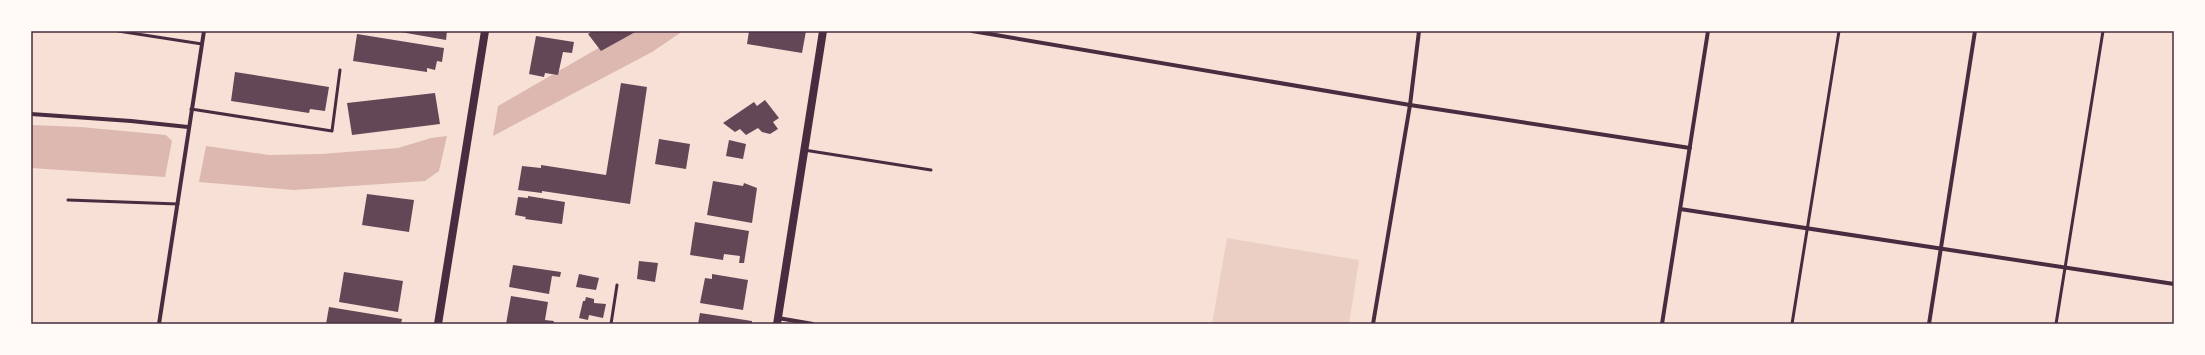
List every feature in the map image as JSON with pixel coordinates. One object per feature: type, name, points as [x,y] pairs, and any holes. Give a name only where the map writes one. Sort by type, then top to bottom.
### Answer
[{"type":"main road","points":[[438,324],[485,31]]},
{"type":"main road","points":[[777,321],[823,31]]},
{"type":"street","points":[[159,324],[178,204],[181,168],[204,31]]},
{"type":"street","points":[[972,31],[1410,105],[1690,148]]},
{"type":"street","points":[[1373,324],[1410,105],[1419,31]]},
{"type":"street","points":[[1662,324],[1708,31]]},
{"type":"street","points":[[1928,324],[1975,31]]},
{"type":"street","points":[[31,114],[131,121],[188,127]]},
{"type":"street","points":[[1680,209],[2065,269],[2174,284]]},
{"type":"street","points":[[777,321],[813,324]]},
{"type":"lane","points":[[118,31],[202,44]]},
{"type":"lane","points":[[1792,324],[1839,31]]},
{"type":"lane","points":[[2056,324],[2102,31]]},
{"type":"lane","points":[[191,110],[332,131],[340,70]]},
{"type":"lane","points":[[804,150],[931,170]]},
{"type":"lane","points":[[68,200],[178,204]]},
{"type":"lane","points":[[611,324],[618,285]]},
{"type":"shaded area","points":[[628,31],[683,31],[652,52],[493,136],[498,106]]},
{"type":"shaded area","points":[[31,125],[81,127],[166,135],[172,141],[165,177],[31,168]]},
{"type":"shaded area","points":[[447,136],[439,171],[425,181],[294,190],[199,182],[206,146],[269,155],[321,154],[398,148],[431,138]]},
{"type":"shaded area","points":[[1227,238],[1359,260],[1349,324],[1212,324]]},
{"type":"building","points":[[395,31],[447,31],[446,40]]},
{"type":"building","points":[[593,31],[637,31],[601,51],[588,34]]},
{"type":"building","points":[[749,31],[806,31],[802,53],[747,44]]},
{"type":"building","points":[[357,34],[444,48],[442,62],[437,61],[435,70],[427,68],[427,72],[353,61]]},
{"type":"building","points":[[536,36],[574,42],[572,53],[563,52],[558,75],[545,73],[544,77],[529,74]]},
{"type":"building","points":[[235,72],[329,87],[325,111],[310,109],[309,113],[231,101]]},
{"type":"building","points":[[621,83],[647,87],[630,204],[542,191],[542,193],[518,190],[522,166],[541,168],[541,165],[606,175]]},
{"type":"building","points":[[435,93],[440,124],[352,135],[347,103]]},
{"type":"building","points":[[765,100],[779,118],[773,122],[778,129],[770,134],[762,132],[758,128],[746,135],[740,129],[735,132],[723,123],[754,102],[757,106]]},
{"type":"building","points":[[659,139],[690,144],[686,169],[655,164]]},
{"type":"building","points":[[729,140],[746,144],[743,159],[726,156]]},
{"type":"building","points":[[713,181],[743,186],[744,183],[757,188],[752,223],[707,215]]},
{"type":"building","points":[[367,194],[414,200],[409,232],[362,225]]},
{"type":"building","points":[[528,196],[565,202],[562,224],[525,219],[526,217],[515,215],[518,197],[528,198]]},
{"type":"building","points":[[695,222],[749,231],[744,263],[739,263],[740,256],[724,254],[723,260],[690,255]]},
{"type":"building","points":[[639,261],[658,263],[655,282],[637,279]]},
{"type":"building","points":[[513,265],[561,272],[560,277],[552,276],[549,294],[509,287]]},
{"type":"building","points":[[344,272],[403,281],[398,312],[339,302]]},
{"type":"building","points":[[579,274],[599,278],[596,290],[576,287]]},
{"type":"building","points":[[712,274],[748,280],[743,310],[700,303],[705,278],[712,279]]},
{"type":"building","points":[[511,296],[548,302],[545,320],[554,321],[553,324],[506,324]]},
{"type":"building","points":[[586,297],[594,299],[594,303],[606,304],[603,318],[589,315],[588,320],[579,318],[583,301],[585,301]]},
{"type":"building","points":[[329,307],[402,319],[401,324],[326,324]]},
{"type":"building","points":[[700,313],[752,321],[752,324],[698,324]]}]
